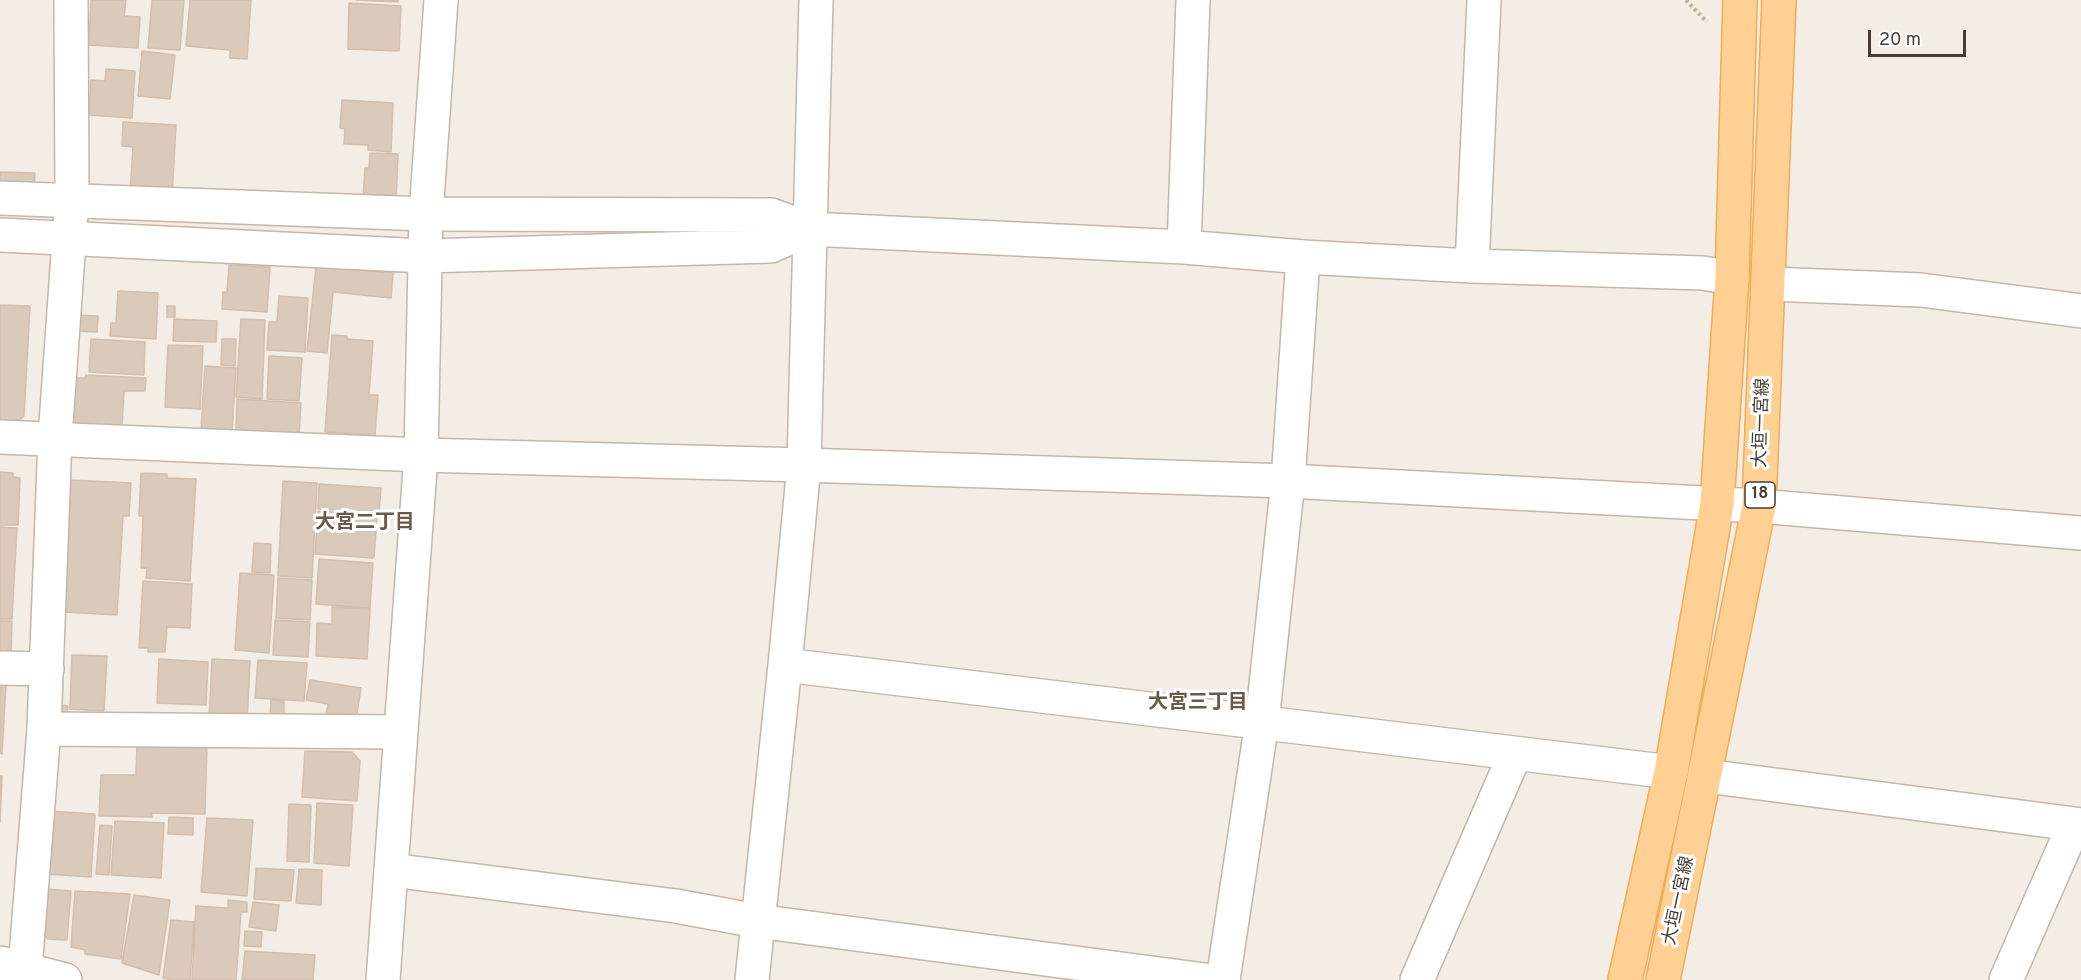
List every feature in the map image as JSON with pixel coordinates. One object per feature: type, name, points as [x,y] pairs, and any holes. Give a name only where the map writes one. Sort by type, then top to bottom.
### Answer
[{"type":"main road","name":"大垣一宮線","points":[[1625,980],[1671,772],[1717,504],[1732,278],[1740,0]]},
{"type":"main road","name":"大垣一宮線","points":[[1664,980],[1760,506],[1779,0]]},
{"type":"street","points":[[65,980],[17,971],[44,729],[55,438],[72,200],[71,0]]},
{"type":"street","points":[[383,980],[421,455],[426,214],[441,0]]},
{"type":"street","points":[[752,980],[804,465],[816,0]]},
{"type":"street","points":[[1184,248],[1193,0]]},
{"type":"street","points":[[1472,266],[1484,0]]},
{"type":"street","points":[[0,198],[426,214],[771,215],[809,229],[1184,248],[1472,266],[1703,273],[1732,278]]},
{"type":"street","points":[[0,235],[425,256],[771,246],[809,229]]},
{"type":"street","points":[[1223,980],[1262,722],[1288,482],[1303,257]]},
{"type":"street","points":[[1769,284],[1921,290],[2081,311]]},
{"type":"street","points":[[0,437],[421,455],[804,465],[1288,482],[1760,506],[2081,533]]},
{"type":"street","points":[[785,665],[1671,772]]},
{"type":"street","points":[[0,668],[47,669]]},
{"type":"street","points":[[44,729],[400,732]]},
{"type":"street","points":[[1417,980],[1515,754]]},
{"type":"street","points":[[1706,776],[2078,825],[2006,980]]},
{"type":"street","points":[[391,870],[676,906],[757,921],[1205,980]]},
{"type":"building","points":[[91,0],[126,0],[124,16],[140,17],[138,48],[89,45]]},
{"type":"building","points":[[152,0],[184,0],[180,50],[148,48]]},
{"type":"building","points":[[190,0],[251,0],[247,59],[230,58],[230,50],[186,46]]},
{"type":"building","points":[[356,0],[398,0],[398,2]]},
{"type":"building","points":[[349,3],[401,6],[399,51],[348,49]]},
{"type":"building","points":[[142,51],[175,55],[170,99],[138,96]]},
{"type":"building","points":[[106,69],[135,71],[132,118],[89,115],[91,80],[105,81]]},
{"type":"building","points":[[342,100],[393,103],[391,152],[368,150],[368,145],[344,144],[345,129],[340,128]]},
{"type":"building","points":[[123,122],[176,125],[172,196],[130,194],[133,147],[122,146]]},
{"type":"building","points":[[370,153],[398,154],[396,200],[363,198],[365,168],[369,168]]},
{"type":"building","points":[[0,172],[35,173],[34,191],[0,195]]},
{"type":"building","points":[[229,265],[270,267],[267,312],[222,309],[223,292],[227,292]]},
{"type":"building","points":[[316,266],[393,273],[391,298],[333,292],[327,353],[307,351]]},
{"type":"building","points":[[118,291],[158,293],[156,339],[110,336],[111,323],[116,323]]},
{"type":"building","points":[[279,296],[308,298],[305,352],[267,350],[269,322],[277,322]]},
{"type":"building","points":[[0,305],[30,306],[24,416],[14,424],[0,424]]},
{"type":"building","points":[[167,306],[175,306],[175,317],[167,317]]},
{"type":"building","points":[[73,315],[98,316],[97,332],[72,331]]},
{"type":"building","points":[[174,319],[217,321],[216,342],[173,341]]},
{"type":"building","points":[[241,319],[265,320],[262,399],[236,397]]},
{"type":"building","points":[[332,335],[373,341],[369,395],[378,395],[375,435],[325,432]]},
{"type":"building","points":[[91,339],[145,342],[144,375],[89,372]]},
{"type":"building","points":[[222,339],[236,339],[235,366],[221,365]]},
{"type":"building","points":[[168,345],[203,346],[200,409],[165,407]]},
{"type":"building","points":[[269,356],[302,358],[299,401],[267,399]]},
{"type":"building","points":[[205,366],[236,368],[232,432],[201,431]]},
{"type":"building","points":[[86,375],[146,378],[145,391],[124,391],[122,428],[76,427],[66,415],[69,378],[85,378]]},
{"type":"building","points":[[237,399],[301,403],[299,435],[236,433]]},
{"type":"building","points":[[0,472],[13,473],[13,477],[20,478],[18,525],[0,525]]},
{"type":"building","points":[[141,473],[167,474],[167,478],[196,479],[190,581],[146,578],[147,568],[141,568],[143,516],[139,516]]},
{"type":"building","points":[[71,480],[131,483],[129,516],[123,516],[117,615],[64,612]]},
{"type":"building","points":[[283,481],[317,483],[312,578],[278,576]]},
{"type":"building","points":[[319,484],[381,488],[379,513],[318,509]]},
{"type":"building","points":[[318,511],[377,515],[374,558],[315,554]]},
{"type":"building","points":[[0,527],[17,528],[12,619],[0,619]]},
{"type":"building","points":[[254,543],[271,544],[270,573],[252,572]]},
{"type":"building","points":[[319,559],[373,563],[370,608],[316,604]]},
{"type":"building","points":[[240,573],[274,575],[269,653],[235,650]]},
{"type":"building","points":[[278,578],[312,580],[310,620],[276,618]]},
{"type":"building","points":[[143,581],[192,584],[190,628],[167,627],[165,652],[148,652],[148,648],[139,648]]},
{"type":"building","points":[[332,607],[370,609],[367,659],[316,656],[317,623],[332,624]]},
{"type":"building","points":[[275,620],[310,622],[308,657],[273,655]]},
{"type":"building","points":[[0,621],[12,621],[11,652],[0,660]]},
{"type":"building","points":[[72,655],[107,656],[104,711],[70,709]]},
{"type":"building","points":[[159,659],[208,662],[206,705],[157,703]]},
{"type":"building","points":[[212,659],[250,661],[247,723],[209,721]]},
{"type":"building","points":[[258,660],[307,663],[304,701],[255,698]]},
{"type":"building","points":[[310,680],[361,688],[356,720],[326,715],[328,704],[306,700]]},
{"type":"building","points":[[0,684],[6,685],[2,754],[0,753]]},
{"type":"building","points":[[271,700],[284,701],[284,717],[270,716]]},
{"type":"building","points":[[58,705],[68,706],[67,713],[57,713]]},
{"type":"building","points":[[207,743],[205,814],[151,813],[152,817],[99,816],[101,775],[136,775],[137,745]]},
{"type":"building","points":[[305,751],[352,752],[360,761],[357,801],[302,797]]},
{"type":"building","points":[[0,776],[2,776],[0,822]]},
{"type":"building","points":[[317,803],[353,805],[349,866],[314,863]]},
{"type":"building","points":[[289,804],[311,805],[309,862],[287,861]]},
{"type":"building","points":[[48,811],[95,814],[91,877],[45,874]]},
{"type":"building","points":[[169,817],[193,818],[193,835],[168,834]]},
{"type":"building","points":[[207,818],[253,820],[247,896],[201,892]]},
{"type":"building","points":[[115,821],[164,823],[161,878],[111,875]]},
{"type":"building","points":[[100,825],[112,826],[109,875],[96,874]]},
{"type":"building","points":[[256,868],[294,870],[291,901],[254,899]]},
{"type":"building","points":[[299,869],[322,870],[321,905],[296,903]]},
{"type":"building","points":[[45,889],[71,891],[67,940],[48,939],[39,930]]},
{"type":"building","points":[[75,891],[130,894],[121,959],[85,954],[85,950],[71,947]]},
{"type":"building","points":[[134,895],[170,900],[159,975],[122,963]]},
{"type":"building","points":[[228,900],[247,902],[247,912],[241,912],[236,980],[192,980],[196,906],[228,908]]},
{"type":"building","points":[[253,902],[279,905],[276,931],[249,927]]},
{"type":"building","points":[[171,920],[194,922],[190,980],[163,978]]},
{"type":"building","points":[[245,931],[262,932],[261,947],[244,946]]},
{"type":"building","points":[[245,951],[315,955],[313,980],[242,980]]},
{"type":"district","name":"大宮二丁目","points":[[365,524]]},
{"type":"district","name":"大宮三丁目","points":[[1198,704]]}]
